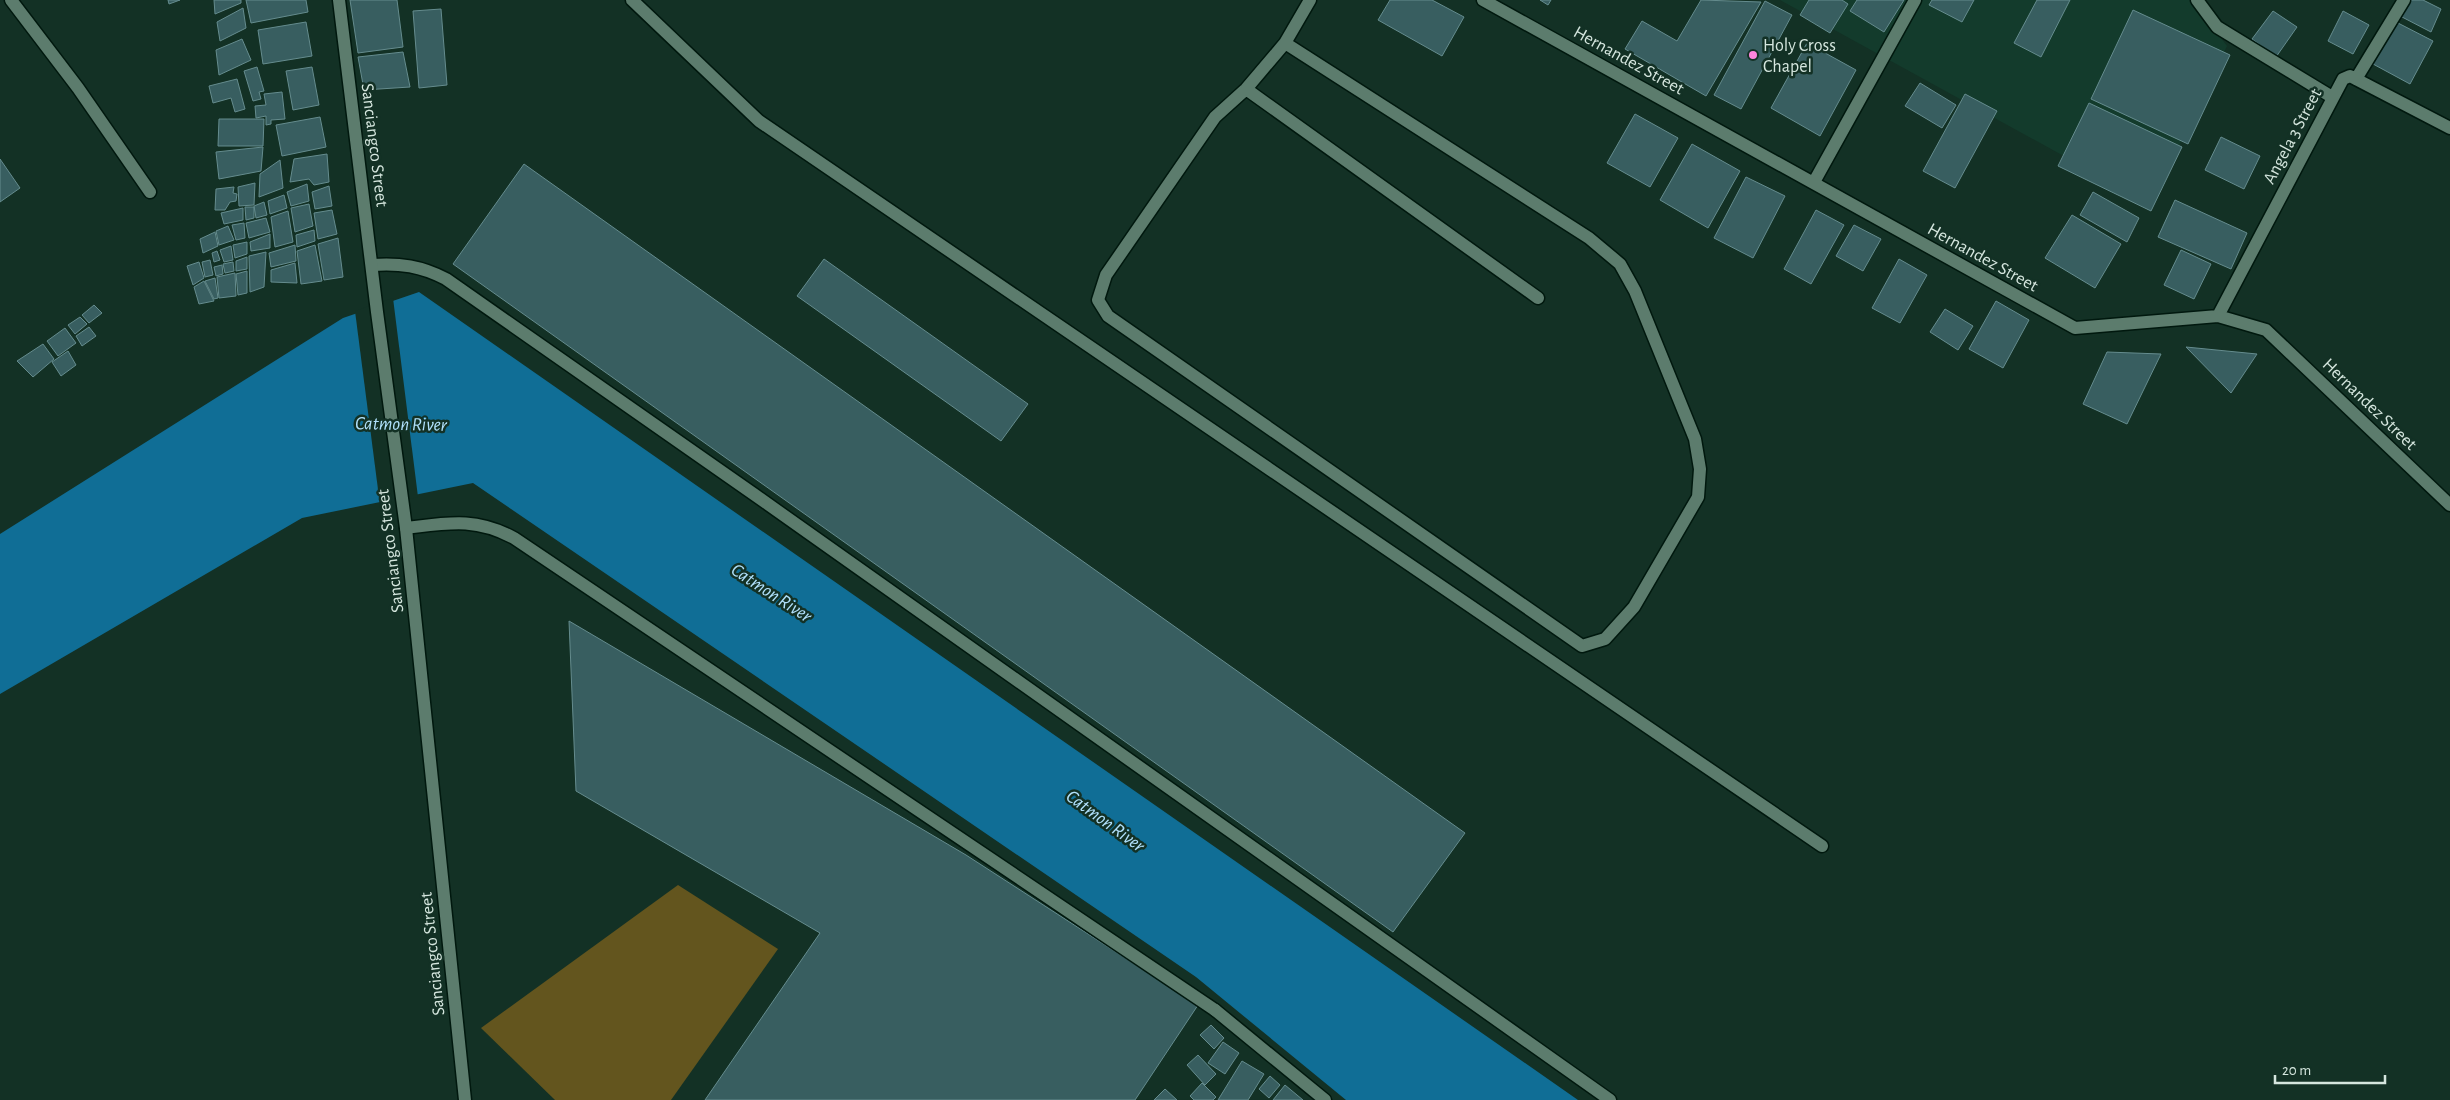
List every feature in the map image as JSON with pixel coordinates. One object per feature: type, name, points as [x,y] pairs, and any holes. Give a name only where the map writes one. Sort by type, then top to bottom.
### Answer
[{"type":"street","points":[[11,0],[78,88],[150,192]]},
{"type":"street","name":"Sanciangco Street","points":[[339,0],[377,312],[406,528],[465,1100]]},
{"type":"street","points":[[632,0],[759,120],[1822,846]]},
{"type":"street","points":[[1285,43],[1589,238],[1620,264],[1635,291],[1695,439],[1700,470],[1698,497],[1634,607],[1605,639],[1582,646],[1108,316],[1098,300],[1106,275],[1215,117],[1246,89],[1285,43],[1310,0]]},
{"type":"street","name":"Hernandez Street","points":[[1483,0],[2075,328],[2218,316],[2266,330],[2450,505]]},
{"type":"street","points":[[1814,182],[1915,0]]},
{"type":"street","points":[[2197,0],[2217,26],[2332,97]]},
{"type":"street","points":[[2404,0],[2356,79],[2450,128]]},
{"type":"street","name":"Angela 3 Street","points":[[2218,316],[2332,97],[2347,76],[2356,79]]},
{"type":"street","points":[[1246,89],[1538,298]]},
{"type":"street","points":[[372,265],[408,265],[432,272],[446,280],[779,512],[1610,1100]]},
{"type":"street","points":[[406,528],[451,522],[484,525],[514,538],[1215,1010],[1324,1100]]},
{"type":"shaded area","points":[[1780,0],[2192,0],[2227,46],[2151,204]]},
{"type":"shaded area","points":[[678,885],[778,949],[671,1100],[555,1100],[481,1028]]},
{"type":"water","name":"Catmon River","points":[[419,292],[1578,1100],[1346,1100],[1196,977],[473,483],[302,518],[0,694],[0,534],[343,318]]},
{"type":"pier","points":[[393,298],[418,497],[380,505],[355,311]]},
{"type":"building","points":[[168,0],[180,0],[169,4]]},
{"type":"building","points":[[214,0],[241,0],[241,3],[215,14]]},
{"type":"building","points":[[246,0],[306,0],[308,12],[251,23]]},
{"type":"building","points":[[350,0],[397,0],[403,47],[358,53]]},
{"type":"building","points":[[1390,0],[1432,0],[1464,17],[1442,56],[1378,20]]},
{"type":"building","points":[[1540,0],[1551,0],[1548,5]]},
{"type":"building","points":[[1701,0],[1761,2],[1706,96],[1625,49],[1642,21],[1677,41]]},
{"type":"building","points":[[1809,0],[1842,0],[1848,4],[1830,33],[1800,15]]},
{"type":"building","points":[[1857,0],[1904,0],[1884,32],[1850,11]]},
{"type":"building","points":[[1932,0],[1974,0],[1962,22],[1929,5]]},
{"type":"building","points":[[2037,0],[2070,0],[2041,57],[2014,43]]},
{"type":"building","points":[[2411,0],[2423,0],[2441,9],[2431,32],[2402,17]]},
{"type":"building","name":"Holy Cross Chapel","points":[[1765,1],[1792,15],[1741,109],[1714,95]]},
{"type":"building","points":[[243,8],[246,28],[220,41],[217,22]]},
{"type":"building","points":[[441,9],[447,85],[419,88],[413,11]]},
{"type":"building","points":[[2133,10],[2230,55],[2188,144],[2091,99]]},
{"type":"building","points":[[2273,11],[2297,27],[2276,57],[2252,39]]},
{"type":"building","points":[[2343,11],[2369,25],[2353,54],[2328,41]]},
{"type":"building","points":[[306,22],[312,56],[263,64],[258,30]]},
{"type":"building","points":[[2396,22],[2433,41],[2410,84],[2373,64]]},
{"type":"building","points":[[242,39],[251,60],[219,75],[216,50]]},
{"type":"building","points":[[1807,43],[1856,70],[1820,136],[1771,108]]},
{"type":"building","points":[[403,52],[410,87],[364,90],[358,57]]},
{"type":"building","points":[[257,67],[264,91],[259,92],[261,99],[253,101],[244,71]]},
{"type":"building","points":[[312,67],[319,105],[293,110],[286,71]]},
{"type":"building","points":[[237,79],[245,109],[235,112],[231,98],[213,103],[209,86]]},
{"type":"building","points":[[1920,83],[1956,105],[1942,128],[1905,106]]},
{"type":"building","points":[[282,92],[285,119],[271,120],[271,124],[266,125],[266,116],[256,118],[255,106],[266,105],[264,94]]},
{"type":"building","points":[[1965,94],[1997,111],[1955,188],[1923,171]]},
{"type":"building","points":[[2089,103],[2182,147],[2151,211],[2058,166]]},
{"type":"building","points":[[1635,114],[1678,138],[1650,187],[1607,163]]},
{"type":"building","points":[[320,117],[326,147],[282,156],[276,125]]},
{"type":"building","points":[[219,119],[264,119],[263,146],[218,146]]},
{"type":"building","points":[[2221,137],[2260,156],[2244,189],[2205,170]]},
{"type":"building","points":[[1692,144],[1740,171],[1708,228],[1660,200]]},
{"type":"building","points":[[263,147],[261,171],[219,179],[216,152]]},
{"type":"building","points":[[327,154],[329,182],[314,185],[309,179],[290,182],[294,159]]},
{"type":"building","points":[[0,159],[20,188],[0,202]]},
{"type":"building","points":[[280,160],[283,188],[259,197],[260,174]]},
{"type":"building","points":[[524,164],[1465,833],[1393,932],[453,264]]},
{"type":"building","points":[[1746,177],[1785,196],[1753,258],[1714,238]]},
{"type":"building","points":[[255,183],[254,205],[239,206],[238,187]]},
{"type":"building","points":[[307,184],[309,201],[291,206],[287,192]]},
{"type":"building","points":[[329,186],[332,206],[315,209],[312,192]]},
{"type":"building","points":[[234,187],[233,193],[237,194],[236,201],[230,202],[225,210],[215,210],[216,189]]},
{"type":"building","points":[[2093,192],[2139,218],[2127,242],[2080,215]]},
{"type":"building","points":[[284,195],[287,208],[270,214],[268,201]]},
{"type":"building","points":[[2175,200],[2247,233],[2231,269],[2158,237]]},
{"type":"building","points":[[264,202],[267,215],[256,218],[254,206]]},
{"type":"building","points":[[309,204],[313,226],[295,232],[291,208]]},
{"type":"building","points":[[245,207],[254,207],[254,218],[246,220]]},
{"type":"building","points":[[243,208],[243,220],[224,224],[221,213]]},
{"type":"building","points":[[332,210],[337,234],[318,239],[314,213]]},
{"type":"building","points":[[1816,210],[1844,225],[1811,284],[1784,269]]},
{"type":"building","points":[[288,211],[293,242],[275,247],[271,217]]},
{"type":"building","points":[[2072,215],[2121,244],[2095,288],[2045,258]]},
{"type":"building","points":[[266,218],[270,232],[249,238],[246,223]]},
{"type":"building","points":[[244,223],[245,238],[236,240],[232,225]]},
{"type":"building","points":[[1854,225],[1881,239],[1863,271],[1836,256]]},
{"type":"building","points":[[228,226],[234,240],[219,245],[216,231]]},
{"type":"building","points":[[314,230],[315,241],[297,247],[296,235]]},
{"type":"building","points":[[215,232],[218,246],[203,253],[200,239]]},
{"type":"building","points":[[270,234],[270,248],[251,251],[250,242]]},
{"type":"building","points":[[338,238],[343,277],[324,280],[318,244]]},
{"type":"building","points":[[247,242],[247,254],[235,258],[233,245]]},
{"type":"building","points":[[295,245],[296,261],[271,267],[269,253]]},
{"type":"building","points":[[315,245],[322,281],[301,284],[297,251]]},
{"type":"building","points":[[231,246],[233,260],[224,262],[220,250]]},
{"type":"building","points":[[2181,250],[2211,264],[2194,299],[2164,285]]},
{"type":"building","points":[[217,251],[220,260],[214,262],[212,253]]},
{"type":"building","points":[[266,252],[264,287],[250,292],[249,256]]},
{"type":"building","points":[[247,257],[247,269],[236,271],[236,261]]},
{"type":"building","points":[[824,259],[1028,404],[1001,441],[797,296]]},
{"type":"building","points":[[1899,259],[1927,275],[1900,323],[1872,308]]},
{"type":"building","points":[[210,260],[213,275],[205,277],[202,262]]},
{"type":"building","points":[[199,262],[204,278],[193,285],[187,266]]},
{"type":"building","points":[[233,262],[234,271],[225,273],[223,264]]},
{"type":"building","points":[[295,263],[297,283],[271,282],[271,270]]},
{"type":"building","points":[[222,265],[223,274],[216,276],[214,267]]},
{"type":"building","points":[[247,271],[247,293],[238,295],[236,274]]},
{"type":"building","points":[[235,273],[236,296],[219,298],[217,277]]},
{"type":"building","points":[[215,278],[218,298],[214,299],[205,281]]},
{"type":"building","points":[[204,281],[214,301],[199,304],[194,287]]},
{"type":"building","points":[[1996,301],[2029,320],[2003,368],[1969,349]]},
{"type":"building","points":[[94,305],[102,313],[89,323],[82,315]]},
{"type":"building","points":[[1945,309],[1973,326],[1958,350],[1930,332]]},
{"type":"building","points":[[80,317],[87,324],[75,334],[68,325]]},
{"type":"building","points":[[89,327],[96,336],[82,346],[76,336]]},
{"type":"building","points":[[65,328],[76,343],[58,356],[47,341]]},
{"type":"building","points":[[43,344],[54,359],[33,377],[17,361]]},
{"type":"building","points":[[2186,347],[2257,354],[2231,393]]},
{"type":"building","points":[[68,351],[76,365],[61,376],[52,362]]},
{"type":"building","points":[[2107,352],[2161,354],[2127,424],[2083,404]]},
{"type":"building","points":[[569,621],[966,855],[1198,1005],[1135,1100],[705,1100],[820,933],[576,791]]},
{"type":"building","points":[[1211,1025],[1224,1038],[1214,1049],[1200,1035]]},
{"type":"building","points":[[1223,1042],[1239,1053],[1225,1074],[1208,1063]]},
{"type":"building","points":[[1198,1055],[1216,1074],[1205,1085],[1187,1065]]},
{"type":"building","points":[[1242,1061],[1264,1074],[1248,1100],[1218,1100]]},
{"type":"building","points":[[1270,1076],[1280,1085],[1269,1098],[1259,1089]]},
{"type":"building","points":[[1202,1083],[1216,1097],[1213,1100],[1194,1100],[1190,1096]]},
{"type":"building","points":[[1285,1085],[1303,1100],[1273,1100]]},
{"type":"building","points":[[1165,1089],[1177,1100],[1154,1100]]},
{"type":"place","name":"Holy Cross Chapel","points":[[1753,55]]}]
